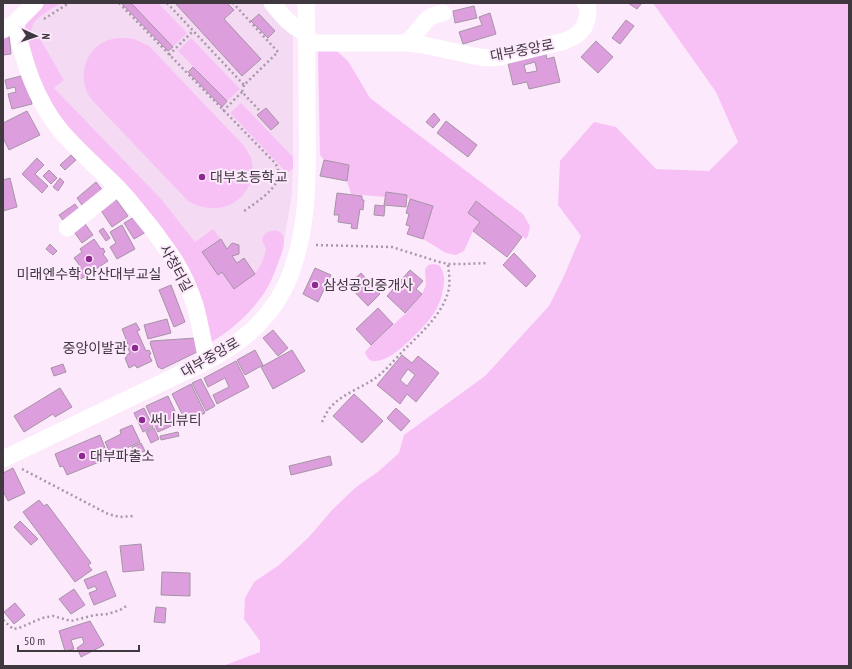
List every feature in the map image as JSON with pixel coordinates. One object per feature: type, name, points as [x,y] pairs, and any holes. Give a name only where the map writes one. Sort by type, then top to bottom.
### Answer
[{"type":"street","points":[[20,19],[35,3]]},
{"type":"street","points":[[272,3],[282,16],[307,38]]},
{"type":"street","name":"대부중앙로","points":[[3,459],[224,352],[254,329],[268,314],[277,301],[293,267],[299,243],[306,198],[306,3]]},
{"type":"street","name":"대부중앙로","points":[[307,38],[406,43],[424,45],[479,57],[500,57],[565,41],[577,35],[584,27],[590,6]]},
{"type":"street","points":[[406,43],[412,39],[429,18],[443,12]]},
{"type":"street","name":"사청터길","points":[[20,19],[23,56],[29,75],[38,95],[60,130],[75,147],[118,188],[141,215],[174,261],[195,304],[207,361]]},
{"type":"street","points":[[67,228],[118,188]]},
{"type":"path","points":[[20,19],[69,3]]},
{"type":"path","points":[[119,3],[278,168],[278,178],[273,189],[243,212]]},
{"type":"path","points":[[167,3],[244,85]]},
{"type":"path","points":[[224,111],[242,92],[244,85],[278,52],[232,3]]},
{"type":"path","points":[[169,55],[194,31]]},
{"type":"path","points":[[242,92],[259,110]]},
{"type":"path","points":[[299,243],[392,247],[448,264],[487,263]]},
{"type":"path","points":[[322,422],[329,409],[338,400],[364,386],[378,376],[436,316],[444,303],[449,288],[450,275],[448,264]]},
{"type":"path","points":[[3,459],[108,514],[120,517],[134,516]]},
{"type":"path","points":[[3,620],[12,629],[19,628],[42,618],[53,616],[71,621],[95,615],[108,614],[120,610],[128,605]]},
{"type":"shaded area","name":"대부초등학교","points":[[41,3],[268,3],[293,31],[292,194],[282,253],[273,276],[263,295],[235,325],[221,336],[144,211],[27,52],[31,14]]},
{"type":"shaded area","points":[[41,3],[62,3],[38,18],[33,25],[31,32],[32,38],[40,39],[64,80],[54,88],[162,200],[195,242],[213,229],[221,239],[202,252],[218,274],[222,272],[234,289],[251,277],[259,269],[266,249],[262,240],[263,236],[270,231],[275,230],[280,232],[284,238],[281,254],[272,278],[262,296],[239,322],[210,343],[200,305],[58,115],[32,66],[24,31],[26,22]]},
{"type":"shaded area","points":[[131,3],[158,3],[187,33],[173,47]]},
{"type":"shaded area","points":[[653,3],[849,3],[849,666],[223,666],[260,652],[260,641],[244,619],[245,598],[254,582],[279,565],[309,537],[332,510],[355,488],[379,471],[399,453],[404,435],[485,376],[549,306],[581,236],[558,205],[560,161],[594,122],[616,127],[656,169],[709,171],[738,142],[716,92]]},
{"type":"shaded area","points":[[125,38],[134,39],[149,46],[244,146],[250,156],[253,170],[249,186],[239,199],[233,203],[217,208],[205,208],[188,201],[92,100],[87,92],[84,76],[88,59],[98,46],[106,41]]},
{"type":"shaded area","points":[[191,38],[240,89],[227,101],[178,51]]},
{"type":"shaded area","points":[[331,46],[348,61],[370,98],[523,214],[530,226],[526,239],[476,202],[468,213],[480,222],[473,231],[464,251],[456,255],[446,253],[423,239],[410,199],[407,198],[407,195],[386,192],[385,197],[351,194],[347,181],[349,166],[324,160],[320,155],[318,52],[322,47]]},
{"type":"shaded area","points":[[241,103],[293,157],[293,169],[287,173],[230,113]]},
{"type":"shaded area","points":[[428,265],[439,265],[444,280],[441,298],[434,313],[408,342],[389,357],[374,361],[370,360],[365,352],[406,313],[422,294],[426,285],[425,269]]},
{"type":"building","points":[[121,3],[131,3],[173,47],[168,51]]},
{"type":"building","points":[[175,3],[227,3],[234,10],[224,19],[261,59],[242,76]]},
{"type":"building","points":[[628,3],[642,3],[637,9]]},
{"type":"building","points":[[474,6],[477,18],[455,23],[453,11]]},
{"type":"building","points":[[490,13],[496,34],[463,44],[459,32],[482,25],[479,17]]},
{"type":"building","points":[[259,14],[275,31],[268,38],[251,21]]},
{"type":"building","points":[[626,20],[634,26],[620,44],[612,38]]},
{"type":"building","points":[[9,35],[11,54],[3,55],[3,36]]},
{"type":"building","points":[[596,41],[613,57],[598,73],[581,57]]},
{"type":"building","points":[[545,50],[547,59],[554,57],[560,82],[529,89],[527,82],[513,85],[507,59]],"holes":[[[535,62],[537,71],[526,73],[524,65]]]},
{"type":"building","points":[[193,67],[227,101],[222,107],[188,72]]},
{"type":"building","points":[[25,75],[32,104],[12,109],[8,94],[16,92],[15,87],[7,89],[5,80]]},
{"type":"building","points":[[266,108],[279,123],[271,130],[257,115]]},
{"type":"building","points":[[27,111],[40,135],[9,150],[3,138],[3,123]]},
{"type":"building","points":[[434,113],[440,120],[433,128],[426,122]]},
{"type":"building","points":[[446,121],[477,145],[468,157],[437,133]]},
{"type":"building","points":[[71,155],[76,160],[65,170],[60,165]]},
{"type":"building","points":[[37,158],[44,165],[35,174],[48,186],[42,193],[22,174]]},
{"type":"building","points":[[324,160],[349,165],[347,181],[320,176]]},
{"type":"building","points":[[49,170],[57,178],[51,184],[43,176]]},
{"type":"building","points":[[10,178],[17,207],[3,211],[3,180]]},
{"type":"building","points":[[60,178],[64,182],[58,191],[53,187]]},
{"type":"building","points":[[96,182],[104,192],[84,208],[77,198]]},
{"type":"building","points":[[386,192],[407,195],[406,207],[384,205]]},
{"type":"building","points":[[337,193],[362,196],[362,200],[364,200],[363,210],[360,209],[357,229],[351,228],[352,224],[338,222],[339,215],[334,215]]},
{"type":"building","points":[[115,198],[128,216],[112,227],[100,209]]},
{"type":"building","points":[[410,199],[433,206],[423,239],[407,234],[410,226],[406,225],[409,214],[406,213]]},
{"type":"building","points":[[476,201],[522,237],[507,257],[473,231],[480,222],[468,213]]},
{"type":"building","points":[[75,204],[80,211],[65,223],[59,215]]},
{"type":"building","points":[[375,205],[385,206],[384,216],[374,215]]},
{"type":"building","points":[[136,216],[146,232],[134,239],[124,223]]},
{"type":"building","points":[[83,221],[93,235],[82,243],[72,229]]},
{"type":"building","points":[[122,225],[135,249],[117,259],[110,247],[116,243],[110,232]]},
{"type":"building","points":[[103,228],[110,238],[106,241],[99,231]]},
{"type":"building","points":[[94,239],[101,249],[103,248],[105,252],[103,254],[108,261],[81,279],[75,269],[80,266],[74,258],[82,252],[80,249]]},
{"type":"building","points":[[221,239],[227,249],[232,243],[239,245],[239,254],[232,256],[237,263],[244,258],[255,274],[234,289],[222,272],[218,275],[202,252]]},
{"type":"building","points":[[50,244],[57,251],[53,255],[46,249]]},
{"type":"building","points":[[514,253],[536,276],[526,287],[503,265]]},
{"type":"building","points":[[315,268],[331,275],[318,302],[303,294]]},
{"type":"building","points":[[410,270],[423,281],[416,289],[422,294],[405,313],[387,296]]},
{"type":"building","points":[[361,273],[380,294],[368,306],[348,285]]},
{"type":"building","points":[[171,285],[185,322],[174,327],[159,290]]},
{"type":"building","points":[[378,308],[393,324],[371,345],[356,329]]},
{"type":"building","points":[[167,319],[171,333],[148,339],[144,325]]},
{"type":"building","points":[[136,323],[140,330],[137,331],[146,351],[149,350],[151,354],[149,355],[152,361],[137,368],[135,365],[129,368],[125,358],[127,357],[126,355],[130,353],[122,329]]},
{"type":"building","points":[[273,330],[288,348],[278,356],[263,338]]},
{"type":"building","points":[[196,338],[197,352],[162,369],[158,367],[150,343],[151,341]]},
{"type":"building","points":[[255,350],[263,365],[245,375],[237,360]]},
{"type":"building","points":[[292,350],[305,371],[273,389],[261,367]]},
{"type":"building","points":[[402,355],[412,363],[418,356],[439,373],[416,402],[407,394],[400,404],[377,385]],"holes":[[[408,369],[415,375],[407,386],[400,380]]]},
{"type":"building","points":[[236,361],[249,387],[217,404],[213,395],[229,387],[225,378],[208,387],[204,378]]},
{"type":"building","points":[[63,364],[66,372],[54,376],[51,368]]},
{"type":"building","points":[[201,379],[215,406],[206,411],[192,383]]},
{"type":"building","points":[[191,384],[205,413],[186,422],[172,394]]},
{"type":"building","points":[[60,388],[72,407],[55,417],[53,414],[24,432],[14,416]]},
{"type":"building","points":[[354,394],[383,421],[362,443],[333,416]]},
{"type":"building","points":[[168,396],[180,422],[158,432],[146,406]]},
{"type":"building","points":[[144,408],[153,427],[143,432],[134,413]]},
{"type":"building","points":[[396,408],[410,421],[401,431],[387,418]]},
{"type":"building","points":[[132,425],[140,442],[111,455],[105,442],[121,434],[120,430]]},
{"type":"building","points":[[154,428],[159,439],[151,443],[146,432]]},
{"type":"building","points":[[178,432],[179,436],[161,440],[160,436]]},
{"type":"building","points":[[100,435],[109,458],[67,475],[63,466],[60,467],[55,454]]},
{"type":"building","points":[[141,443],[145,451],[135,455],[132,447]]},
{"type":"building","points":[[330,456],[332,465],[291,475],[289,466]]},
{"type":"building","points":[[13,468],[25,493],[8,501],[3,491],[3,473]]},
{"type":"building","points":[[39,500],[44,506],[47,504],[91,563],[88,565],[92,570],[75,582],[23,512]]},
{"type":"building","points":[[20,521],[38,539],[31,545],[14,527]]},
{"type":"building","points":[[141,544],[144,570],[123,572],[120,546]]},
{"type":"building","points":[[106,571],[116,596],[94,605],[89,593],[97,590],[95,586],[88,589],[84,580]]},
{"type":"building","points":[[162,572],[190,573],[190,596],[161,595]]},
{"type":"building","points":[[74,589],[85,605],[71,614],[59,599]]},
{"type":"building","points":[[15,603],[25,615],[14,624],[4,612]]},
{"type":"building","points":[[156,607],[166,608],[165,623],[154,622]]},
{"type":"building","points":[[90,621],[104,645],[81,657],[77,648],[84,643],[82,637],[71,640],[74,649],[65,651],[59,631]]},
{"type":"place","name":"대부초등학교","points":[[202,177]]},
{"type":"place","name":"미래엔수학 안산대부교실","points":[[89,259]]},
{"type":"place","name":"삼성공인중개사","points":[[315,285]]},
{"type":"place","name":"중앙이발관","points":[[135,348]]},
{"type":"place","name":"써니뷰티","points":[[142,420]]},
{"type":"place","name":"대부파출소","points":[[82,456]]}]
